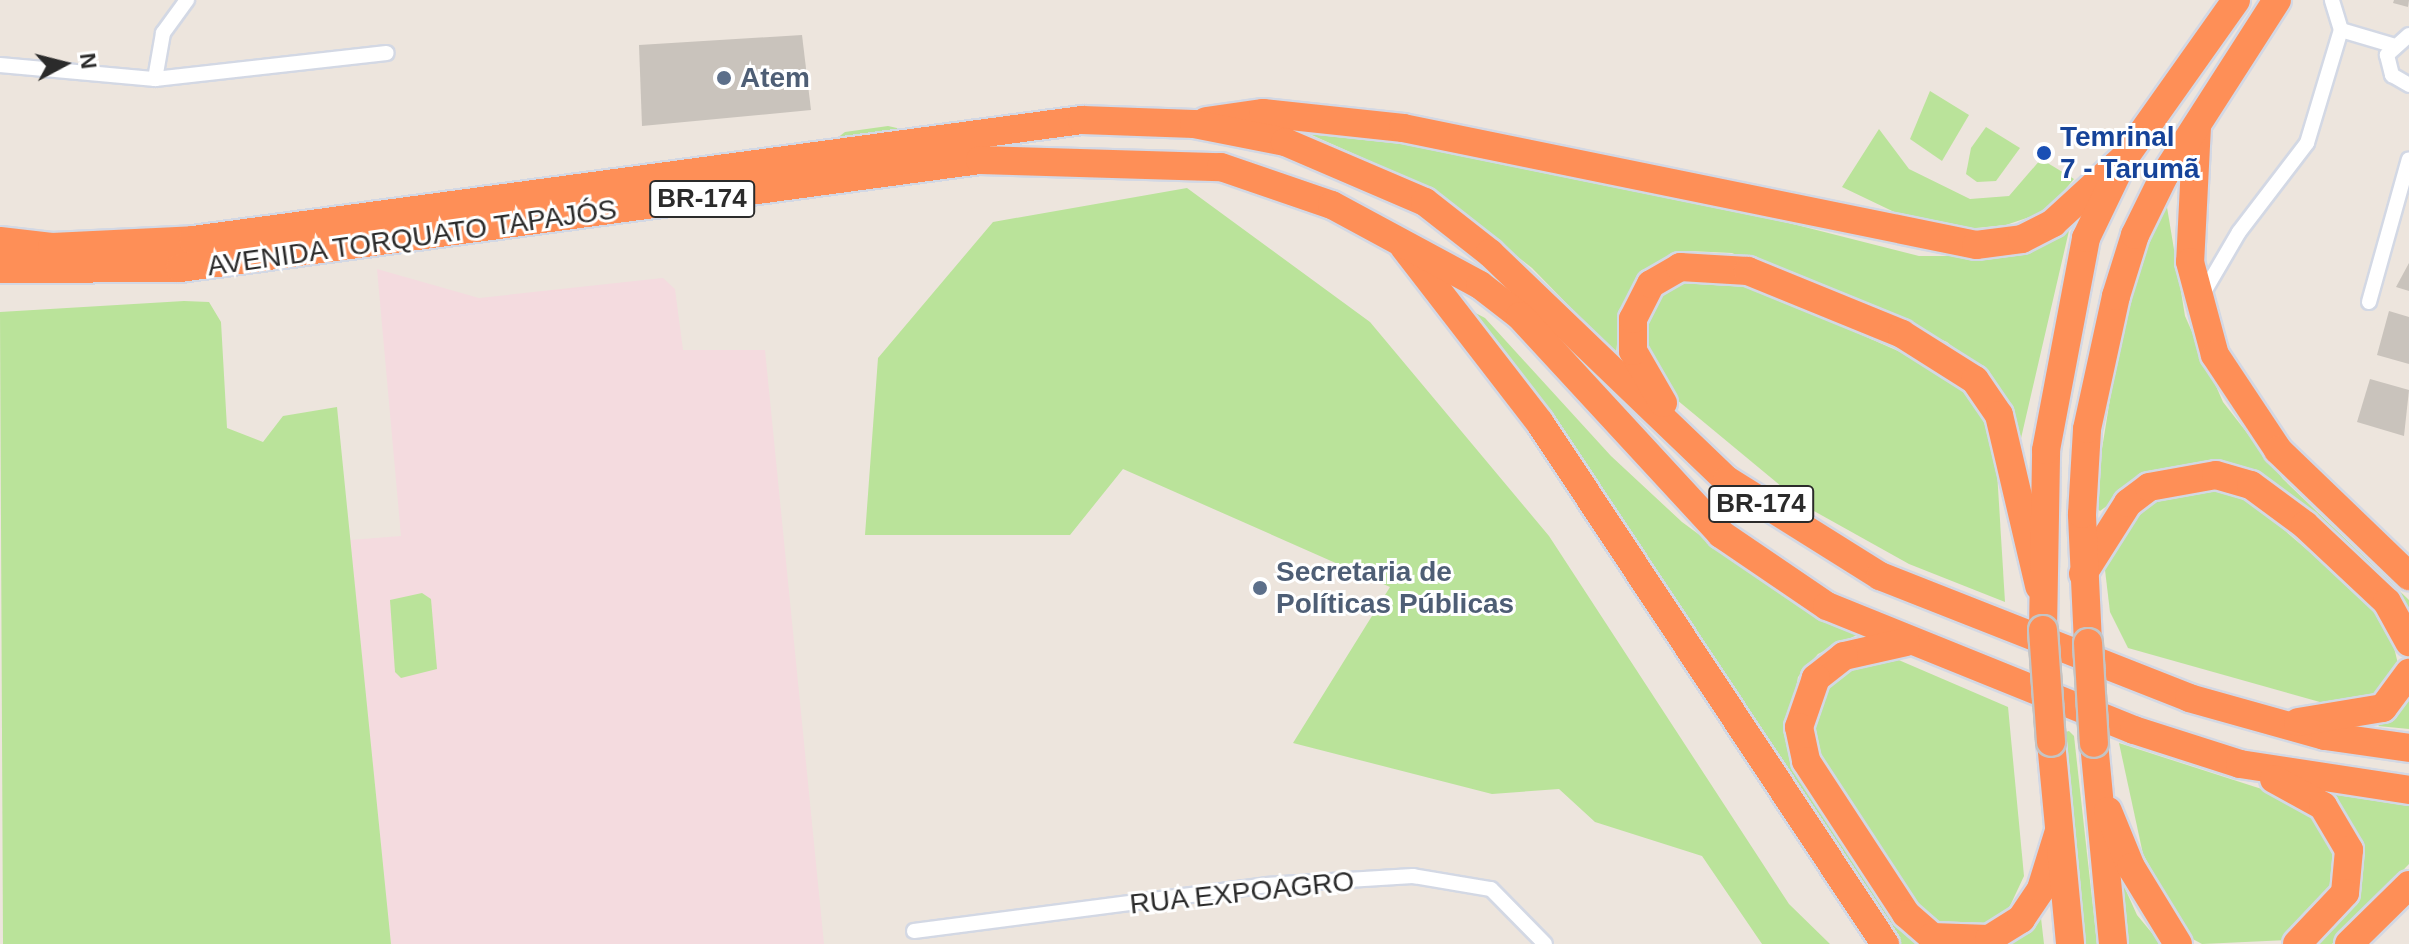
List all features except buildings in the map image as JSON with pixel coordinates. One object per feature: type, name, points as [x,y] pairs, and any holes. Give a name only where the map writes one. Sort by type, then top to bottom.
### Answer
[{"type":"highway","points":[[2039,586],[2046,450],[2067,310],[2086,238],[2125,157],[2236,0]]},
{"type":"highway","points":[[2113,944],[2096,780],[2082,575],[2096,369],[2135,235],[2198,118],[2277,0]]},
{"type":"highway","points":[[1194,124],[1263,113],[1403,128],[1976,245],[2022,239],[2053,223],[2125,157]]},
{"type":"highway","points":[[2198,118],[2188,214],[2197,305],[2252,420],[2409,576]]},
{"type":"highway","name":"AVENIDA TORQUATO TAPAJÓS","points":[[0,241],[52,247],[193,240],[955,134],[1082,120],[1194,124],[1345,163],[1425,202],[1490,253],[1727,480],[1880,576],[2028,640],[2275,724],[2409,748]]},
{"type":"highway","name":"AVENIDA TORQUATO TAPAJÓS","points":[[0,269],[180,268],[980,160],[1221,167],[1393,234],[1520,316],[1681,492],[1771,574],[1906,642],[2240,764],[2409,790]]},
{"type":"highway","points":[[1393,234],[1533,413],[1885,944]]},
{"type":"highway","points":[[1727,480],[1648,384],[1633,351],[1633,319],[1651,284],[1680,267],[1748,271],[1902,334],[1975,380],[2008,439],[2039,586],[2070,944]]},
{"type":"highway","points":[[2082,575],[2128,503],[2149,487],[2216,475],[2251,485],[2305,525],[2387,602],[2409,642]]},
{"type":"highway","points":[[1906,642],[1844,656],[1816,678],[1799,727],[1806,761],[1906,914],[1932,937],[1989,939],[2021,919],[2041,889],[2059,831]]},
{"type":"highway","points":[[2275,724],[2383,708],[2409,673]]},
{"type":"highway","points":[[2240,764],[2323,806],[2349,850],[2345,893],[2297,944]]},
{"type":"highway","points":[[2096,780],[2131,867],[2178,944]]},
{"type":"highway","points":[[2349,944],[2409,885]]},
{"type":"street","points":[[155,79],[167,21],[187,0]]},
{"type":"street","points":[[2197,305],[2239,232],[2301,157],[2341,30],[2332,0]]},
{"type":"street","points":[[2341,30],[2392,45]]},
{"type":"street","points":[[2409,35],[2392,45],[2387,66],[2409,85]]},
{"type":"street","points":[[0,65],[155,79],[387,53]]},
{"type":"street","points":[[2369,302],[2402,217],[2409,159]]},
{"type":"street","name":"RUA EXPOAGRO","points":[[914,931],[1266,885],[1413,876],[1491,889],[1545,944]]},
{"type":"shaded area","points":[[377,269],[479,298],[663,278],[675,289],[683,350],[765,350],[824,944],[391,944],[350,540],[401,536]]},
{"type":"green space","points":[[1930,91],[1969,115],[1942,161],[1910,139]]},
{"type":"green space","points":[[888,126],[941,138],[819,152],[845,132]]},
{"type":"green space","points":[[1986,127],[2020,148],[1996,181],[1977,182],[1966,174],[1971,148]]},
{"type":"green space","points":[[1879,129],[1909,169],[1970,199],[2009,196],[2041,159],[2074,179],[2047,211],[2006,225],[1966,229],[1911,220],[1842,187]]},
{"type":"green space","points":[[1305,132],[1393,137],[1662,191],[1919,256],[1986,256],[2071,222],[2019,447],[1977,368],[1947,342],[1732,253],[1690,251],[1641,278],[1620,314],[1616,354],[1532,268],[1469,219],[1390,170]]},
{"type":"green space","points":[[1187,188],[1370,322],[1549,536],[1789,904],[1830,944],[1762,944],[1702,856],[1595,822],[1559,789],[1492,794],[1293,743],[1390,587],[1123,469],[1070,535],[865,535],[878,358],[993,222]]},
{"type":"green space","points":[[2165,195],[2185,316],[2223,402],[2283,479],[2409,600],[2409,616],[2204,463],[2154,471],[2100,511],[2093,505],[2123,318]]},
{"type":"green space","points":[[1719,272],[1957,377],[1985,414],[1996,455],[2005,602],[1909,564],[1805,506],[1665,390],[1642,340],[1650,306],[1674,280]]},
{"type":"green space","points":[[209,302],[221,322],[227,428],[263,442],[283,416],[337,407],[391,944],[3,944],[0,312]]},
{"type":"green space","points":[[1468,309],[1485,318],[1611,456],[1682,522],[1750,572],[1859,634],[1818,654],[1798,677],[1787,735],[1929,944],[1895,944]]},
{"type":"green space","points":[[2206,486],[2249,500],[2387,618],[2398,664],[2373,700],[2327,704],[2128,648],[2110,612],[2105,570],[2115,538],[2147,502]]},
{"type":"green space","points":[[422,593],[431,599],[437,669],[401,678],[395,672],[390,600]]},
{"type":"green space","points":[[1894,658],[2008,707],[2024,876],[2009,908],[1979,927],[1955,929],[1923,915],[1820,760],[1811,736],[1816,698],[1842,667]]},
{"type":"green space","points":[[2409,698],[2409,729],[2378,726],[2400,710]]},
{"type":"green space","points":[[2069,731],[2074,736],[2097,944],[2081,944],[2062,733]]},
{"type":"green space","points":[[2119,743],[2302,802],[2331,840],[2334,868],[2327,896],[2288,940],[2202,944],[2189,937],[2143,854]]},
{"type":"green space","points":[[2320,790],[2409,801],[2409,864],[2332,944],[2314,944],[2353,892]]},
{"type":"green space","points":[[2123,884],[2137,915],[2161,944],[2123,944],[2116,885]]},
{"type":"green space","points":[[2041,918],[2044,944],[2009,944],[2020,938]]},
{"type":"place","name":"Atem","points":[[724,78]]},
{"type":"place","name":"Temrinal 7 - Tarumã","points":[[2044,153]]},
{"type":"place","name":"Secretaria de Políticas Públicas","points":[[1260,588]]}]
